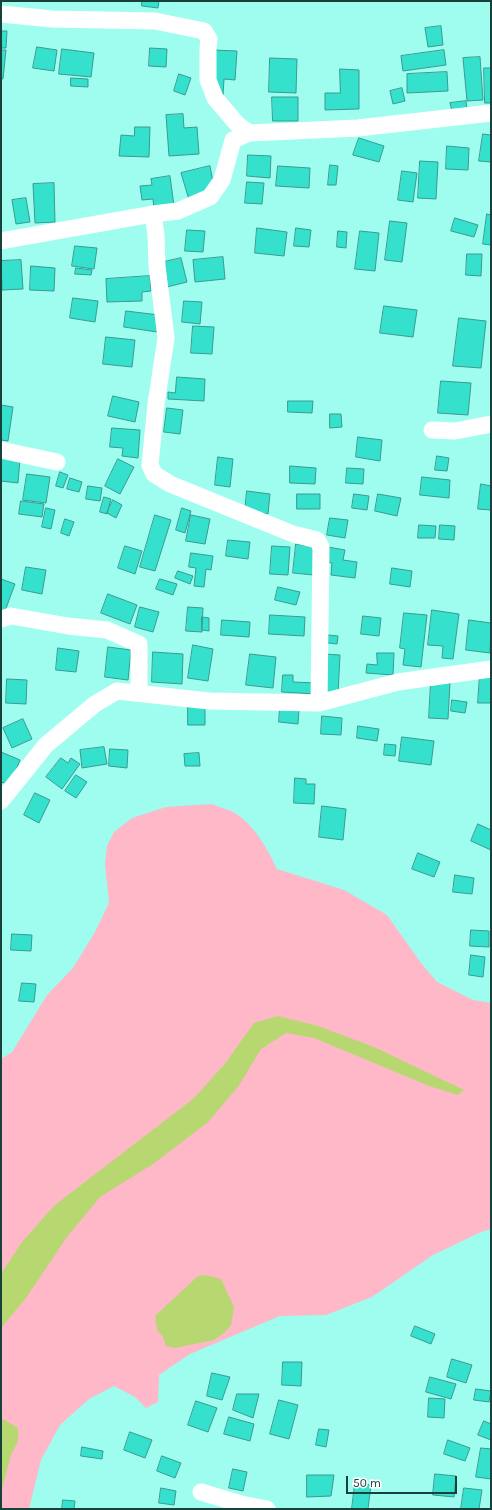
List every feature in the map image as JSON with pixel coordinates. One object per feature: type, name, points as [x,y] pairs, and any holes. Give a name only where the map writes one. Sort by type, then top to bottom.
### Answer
[{"type":"street","points":[[1,14],[52,19],[155,21],[204,31],[209,39],[208,80],[215,98],[237,124],[249,133]]},
{"type":"street","points":[[1,240],[178,211],[210,197],[222,180],[233,140],[249,133],[358,128],[491,113]]},
{"type":"street","points":[[153,214],[156,235],[157,266],[166,338],[156,404],[150,465],[154,474],[170,484],[293,534],[317,540],[321,547],[319,703]]},
{"type":"street","points":[[432,430],[455,431],[491,424]]},
{"type":"street","points":[[1,450],[57,462]]},
{"type":"street","points":[[1,619],[11,616],[68,626],[107,630],[139,644],[139,693]]},
{"type":"street","points":[[1,800],[46,745],[95,704],[117,691],[209,701],[319,703],[398,682],[491,669]]},
{"type":"street","points":[[201,1492],[241,1504],[267,1509]]},
{"type":"shaded area","points":[[211,804],[235,813],[249,824],[265,845],[277,869],[344,890],[387,915],[421,963],[437,982],[473,1000],[491,1003],[491,1229],[481,1232],[433,1255],[372,1297],[326,1315],[280,1316],[190,1354],[159,1375],[158,1402],[146,1408],[135,1397],[114,1386],[89,1399],[60,1425],[41,1460],[29,1509],[1,1509],[1,1059],[12,1052],[47,995],[73,968],[95,932],[109,903],[105,864],[107,846],[114,832],[132,818],[166,807]]},
{"type":"shaded area","points":[[278,1016],[318,1026],[374,1047],[464,1090],[458,1095],[429,1086],[314,1038],[286,1033],[261,1049],[238,1087],[207,1123],[153,1164],[100,1197],[67,1237],[26,1298],[1,1328],[1,1274],[22,1242],[55,1205],[193,1099],[224,1065],[254,1023]]},
{"type":"shaded area","points":[[206,1275],[221,1279],[234,1307],[231,1325],[224,1333],[214,1340],[175,1348],[166,1346],[163,1337],[157,1330],[155,1316],[198,1276]]},
{"type":"shaded area","points":[[1,1418],[18,1428],[18,1441],[11,1455],[1,1493]]},
{"type":"building","points":[[142,1],[159,1],[158,8],[142,6]]},
{"type":"building","points":[[441,26],[443,45],[428,47],[425,28]]},
{"type":"building","points":[[1,31],[7,31],[6,48],[1,48]]},
{"type":"building","points":[[37,47],[57,50],[54,71],[33,68]]},
{"type":"building","points":[[150,48],[167,49],[166,67],[149,66]]},
{"type":"building","points":[[62,49],[94,53],[91,77],[59,74]]},
{"type":"building","points":[[1,50],[6,50],[3,79],[1,79]]},
{"type":"building","points":[[213,50],[237,51],[235,80],[224,79],[223,96],[210,95]]},
{"type":"building","points":[[444,50],[446,65],[403,71],[401,56]]},
{"type":"building","points":[[480,57],[483,100],[467,101],[463,58]]},
{"type":"building","points":[[270,58],[297,59],[296,93],[269,92]]},
{"type":"building","points":[[484,68],[491,68],[491,103],[485,103]]},
{"type":"building","points":[[340,69],[359,70],[359,109],[325,110],[325,93],[340,93]]},
{"type":"building","points":[[447,72],[448,91],[407,93],[407,74]]},
{"type":"building","points":[[179,74],[191,78],[185,95],[174,91]]},
{"type":"building","points":[[71,78],[88,79],[88,87],[71,86]]},
{"type":"building","points":[[402,88],[405,101],[393,104],[390,91]]},
{"type":"building","points":[[272,97],[298,97],[298,121],[273,121]]},
{"type":"building","points":[[466,101],[467,109],[452,111],[450,103]]},
{"type":"building","points":[[183,114],[184,128],[197,127],[199,154],[169,156],[166,115]]},
{"type":"building","points":[[135,127],[150,127],[149,157],[119,156],[121,135],[134,136]]},
{"type":"building","points":[[483,134],[491,135],[491,162],[479,161]]},
{"type":"building","points":[[359,138],[384,146],[379,162],[353,155]]},
{"type":"building","points":[[447,146],[469,148],[468,170],[446,169]]},
{"type":"building","points":[[248,155],[271,156],[270,178],[247,176]]},
{"type":"building","points":[[420,161],[438,162],[436,199],[418,198]]},
{"type":"building","points":[[330,165],[338,166],[336,185],[328,185]]},
{"type":"building","points":[[210,166],[213,182],[206,193],[190,203],[181,173]]},
{"type":"building","points":[[278,166],[310,168],[309,188],[276,186]]},
{"type":"building","points":[[402,171],[417,173],[413,202],[398,200]]},
{"type":"building","points":[[170,176],[174,206],[154,209],[153,199],[142,200],[140,186],[152,185],[151,179]]},
{"type":"building","points":[[247,182],[264,183],[262,204],[245,203]]},
{"type":"building","points":[[54,183],[55,222],[35,223],[33,184]]},
{"type":"building","points":[[26,198],[30,222],[16,224],[12,200]]},
{"type":"building","points":[[487,214],[491,215],[491,245],[483,244]]},
{"type":"building","points":[[455,218],[478,225],[474,237],[451,231]]},
{"type":"building","points":[[390,221],[407,223],[402,262],[385,260]]},
{"type":"building","points":[[257,228],[287,232],[284,256],[255,253]]},
{"type":"building","points":[[296,228],[311,230],[309,247],[294,246]]},
{"type":"building","points":[[187,230],[205,231],[203,252],[185,251]]},
{"type":"building","points":[[338,231],[347,232],[346,248],[337,247]]},
{"type":"building","points":[[360,231],[379,233],[375,271],[355,269]]},
{"type":"building","points":[[75,246],[97,248],[94,269],[72,266]]},
{"type":"building","points":[[467,254],[482,254],[481,276],[466,275]]},
{"type":"building","points":[[223,257],[225,279],[195,282],[193,260]]},
{"type":"building","points":[[181,258],[187,282],[167,287],[160,263]]},
{"type":"building","points":[[21,260],[23,289],[2,290],[1,261]]},
{"type":"building","points":[[31,266],[55,268],[54,291],[30,290]]},
{"type":"building","points":[[76,268],[92,270],[91,275],[75,274]]},
{"type":"building","points":[[150,276],[151,291],[142,292],[142,301],[107,302],[106,279]]},
{"type":"building","points":[[73,298],[98,301],[95,322],[70,318]]},
{"type":"building","points":[[184,301],[202,302],[200,324],[182,322]]},
{"type":"building","points":[[384,306],[417,310],[413,337],[380,333]]},
{"type":"building","points":[[126,311],[159,315],[157,332],[124,327]]},
{"type":"building","points":[[459,318],[486,321],[481,368],[453,366]]},
{"type":"building","points":[[193,326],[214,327],[212,354],[191,353]]},
{"type":"building","points":[[106,337],[135,340],[132,367],[103,364]]},
{"type":"building","points":[[177,377],[205,379],[204,401],[168,399],[168,392],[175,393]]},
{"type":"building","points":[[441,381],[471,383],[468,415],[438,413]]},
{"type":"building","points":[[113,396],[139,402],[135,422],[108,416]]},
{"type":"building","points":[[288,401],[313,401],[312,413],[288,412]]},
{"type":"building","points":[[1,405],[13,407],[8,441],[1,440]]},
{"type":"building","points":[[167,408],[183,410],[180,434],[164,432]]},
{"type":"building","points":[[330,414],[341,414],[342,427],[330,428]]},
{"type":"building","points":[[112,428],[140,430],[138,458],[122,456],[123,448],[110,447]]},
{"type":"building","points":[[358,437],[382,440],[380,461],[356,457]]},
{"type":"building","points":[[437,456],[449,458],[447,471],[435,470]]},
{"type":"building","points":[[1,457],[20,459],[18,483],[1,481]]},
{"type":"building","points":[[218,457],[233,459],[230,487],[215,485]]},
{"type":"building","points":[[118,459],[134,467],[120,494],[105,486]]},
{"type":"building","points":[[290,466],[316,468],[315,484],[290,483]]},
{"type":"building","points":[[347,468],[364,469],[363,484],[346,483]]},
{"type":"building","points":[[60,472],[68,475],[63,488],[56,486]]},
{"type":"building","points":[[27,474],[50,477],[46,503],[23,500]]},
{"type":"building","points":[[422,477],[450,480],[449,498],[420,495]]},
{"type":"building","points":[[70,478],[82,482],[79,492],[67,489]]},
{"type":"building","points":[[481,484],[491,486],[491,510],[478,509]]},
{"type":"building","points":[[88,486],[102,488],[100,501],[86,499]]},
{"type":"building","points":[[247,491],[270,494],[268,514],[245,511]]},
{"type":"building","points":[[297,494],[320,494],[320,509],[297,509]]},
{"type":"building","points":[[354,494],[369,496],[367,510],[352,508]]},
{"type":"building","points":[[378,494],[401,498],[397,516],[375,511]]},
{"type":"building","points":[[104,497],[111,499],[107,514],[100,512]]},
{"type":"building","points":[[113,500],[122,505],[116,518],[107,513]]},
{"type":"building","points":[[21,501],[44,504],[42,517],[19,514]]},
{"type":"building","points":[[46,508],[55,510],[51,529],[42,527]]},
{"type":"building","points":[[182,508],[191,511],[185,533],[176,530]]},
{"type":"building","points":[[155,515],[171,520],[155,571],[140,567]]},
{"type":"building","points":[[191,515],[210,519],[205,544],[186,541]]},
{"type":"building","points":[[330,518],[348,520],[345,538],[327,535]]},
{"type":"building","points":[[65,519],[74,522],[69,536],[61,533]]},
{"type":"building","points":[[419,525],[436,526],[435,538],[418,538]]},
{"type":"building","points":[[440,525],[455,526],[454,540],[439,539]]},
{"type":"building","points":[[228,540],[250,542],[248,559],[226,556]]},
{"type":"building","points":[[296,544],[317,547],[314,575],[293,573]]},
{"type":"building","points":[[125,546],[142,551],[135,574],[118,568]]},
{"type":"building","points":[[272,546],[290,547],[288,575],[270,574]]},
{"type":"building","points":[[328,547],[345,550],[343,560],[357,562],[355,578],[331,575],[332,563],[326,562]]},
{"type":"building","points":[[191,553],[213,556],[211,570],[206,569],[204,587],[194,586],[196,568],[189,567]]},
{"type":"building","points":[[26,567],[46,570],[42,594],[22,590]]},
{"type":"building","points":[[392,568],[412,571],[410,587],[390,584]]},
{"type":"building","points":[[178,571],[193,576],[190,584],[175,578]]},
{"type":"building","points":[[1,579],[15,584],[5,611],[1,610]]},
{"type":"building","points":[[160,579],[177,584],[173,595],[156,589]]},
{"type":"building","points":[[278,587],[300,592],[296,605],[275,600]]},
{"type":"building","points":[[108,594],[137,605],[130,624],[101,613]]},
{"type":"building","points":[[140,607],[159,612],[153,632],[135,627]]},
{"type":"building","points":[[188,607],[203,608],[202,632],[186,631]]},
{"type":"building","points":[[432,610],[459,614],[453,659],[442,658],[443,646],[428,645]]},
{"type":"building","points":[[404,613],[427,615],[421,667],[403,665],[405,649],[400,648]]},
{"type":"building","points":[[270,615],[305,617],[304,636],[269,634]]},
{"type":"building","points":[[363,616],[381,618],[379,636],[361,634]]},
{"type":"building","points":[[202,617],[209,618],[209,631],[202,630]]},
{"type":"building","points":[[222,620],[250,622],[249,637],[221,635]]},
{"type":"building","points":[[469,620],[491,623],[490,653],[466,650]]},
{"type":"building","points":[[328,635],[338,636],[337,644],[328,643]]},
{"type":"building","points":[[193,645],[213,649],[208,681],[188,678]]},
{"type":"building","points":[[108,647],[131,650],[128,680],[105,677]]},
{"type":"building","points":[[58,648],[79,651],[76,672],[56,670]]},
{"type":"building","points":[[153,652],[183,654],[182,684],[152,682]]},
{"type":"building","points":[[377,653],[394,653],[393,675],[366,673],[367,664],[377,665]]},
{"type":"building","points":[[250,654],[276,657],[273,688],[246,685]]},
{"type":"building","points":[[325,654],[340,655],[338,694],[323,694]]},
{"type":"building","points":[[480,674],[491,675],[491,703],[478,703]]},
{"type":"building","points":[[283,675],[293,675],[293,682],[316,683],[316,694],[282,692]]},
{"type":"building","points":[[7,679],[27,680],[26,704],[6,703]]},
{"type":"building","points":[[431,682],[450,683],[448,719],[429,718]]},
{"type":"building","points":[[452,700],[467,702],[465,713],[451,711]]},
{"type":"building","points":[[188,706],[205,707],[205,725],[188,725]]},
{"type":"building","points":[[280,708],[299,709],[298,724],[279,722]]},
{"type":"building","points":[[322,716],[342,718],[341,735],[321,734]]},
{"type":"building","points":[[23,719],[32,739],[12,748],[3,728]]},
{"type":"building","points":[[358,726],[379,729],[377,741],[357,738]]},
{"type":"building","points":[[402,737],[434,741],[431,765],[399,761]]},
{"type":"building","points":[[385,744],[396,745],[395,756],[384,755]]},
{"type":"building","points":[[104,747],[107,764],[82,768],[80,750]]},
{"type":"building","points":[[110,749],[128,750],[127,768],[109,766]]},
{"type":"building","points":[[1,752],[20,760],[10,785],[1,782]]},
{"type":"building","points":[[199,753],[200,766],[185,766],[184,754]]},
{"type":"building","points":[[61,758],[68,763],[71,758],[80,764],[62,789],[46,777]]},
{"type":"building","points":[[76,775],[87,782],[76,798],[65,791]]},
{"type":"building","points":[[295,778],[306,779],[306,784],[315,784],[314,804],[294,803]]},
{"type":"building","points":[[35,793],[50,800],[39,823],[24,815]]},
{"type":"building","points":[[322,806],[346,809],[343,840],[319,837]]},
{"type":"building","points":[[478,824],[491,830],[491,850],[471,841]]},
{"type":"building","points":[[418,853],[440,862],[434,877],[412,869]]},
{"type":"building","points":[[455,875],[474,878],[472,894],[453,892]]},
{"type":"building","points":[[471,930],[489,931],[489,947],[470,946]]},
{"type":"building","points":[[12,934],[32,935],[31,951],[11,950]]},
{"type":"building","points":[[471,955],[485,957],[483,977],[469,975]]},
{"type":"building","points":[[22,983],[36,984],[34,1002],[19,1001]]},
{"type":"building","points":[[415,1326],[435,1334],[431,1344],[411,1336]]},
{"type":"building","points":[[452,1359],[472,1365],[466,1383],[447,1377]]},
{"type":"building","points":[[283,1362],[302,1362],[301,1386],[282,1385]]},
{"type":"building","points":[[212,1373],[230,1377],[222,1400],[207,1396]]},
{"type":"building","points":[[430,1377],[456,1384],[451,1399],[426,1392]]},
{"type":"building","points":[[476,1389],[491,1391],[489,1402],[474,1400]]},
{"type":"building","points":[[237,1394],[259,1394],[253,1418],[233,1410]]},
{"type":"building","points":[[429,1398],[445,1399],[444,1418],[428,1417]]},
{"type":"building","points":[[279,1400],[298,1405],[289,1439],[270,1434]]},
{"type":"building","points":[[196,1401],[217,1408],[208,1432],[188,1425]]},
{"type":"building","points":[[229,1417],[254,1424],[250,1441],[224,1434]]},
{"type":"building","points":[[484,1421],[491,1424],[491,1440],[478,1435]]},
{"type":"building","points":[[319,1429],[329,1430],[326,1447],[316,1445]]},
{"type":"building","points":[[130,1432],[152,1440],[145,1458],[124,1450]]},
{"type":"building","points":[[448,1440],[470,1448],[465,1461],[444,1454]]},
{"type":"building","points":[[82,1447],[103,1451],[102,1459],[81,1456]]},
{"type":"building","points":[[481,1448],[491,1449],[491,1479],[476,1477]]},
{"type":"building","points":[[162,1456],[181,1463],[175,1478],[157,1471]]},
{"type":"building","points":[[233,1469],[247,1472],[243,1491],[229,1488]]},
{"type":"building","points":[[435,1474],[456,1476],[454,1497],[433,1495]]},
{"type":"building","points":[[307,1475],[334,1475],[331,1496],[307,1497]]},
{"type":"building","points":[[355,1483],[371,1485],[368,1509],[352,1509]]},
{"type":"building","points":[[161,1488],[176,1491],[174,1505],[159,1503]]},
{"type":"building","points":[[464,1488],[482,1490],[479,1509],[461,1509]]},
{"type":"building","points":[[63,1500],[75,1501],[74,1509],[62,1509]]}]
